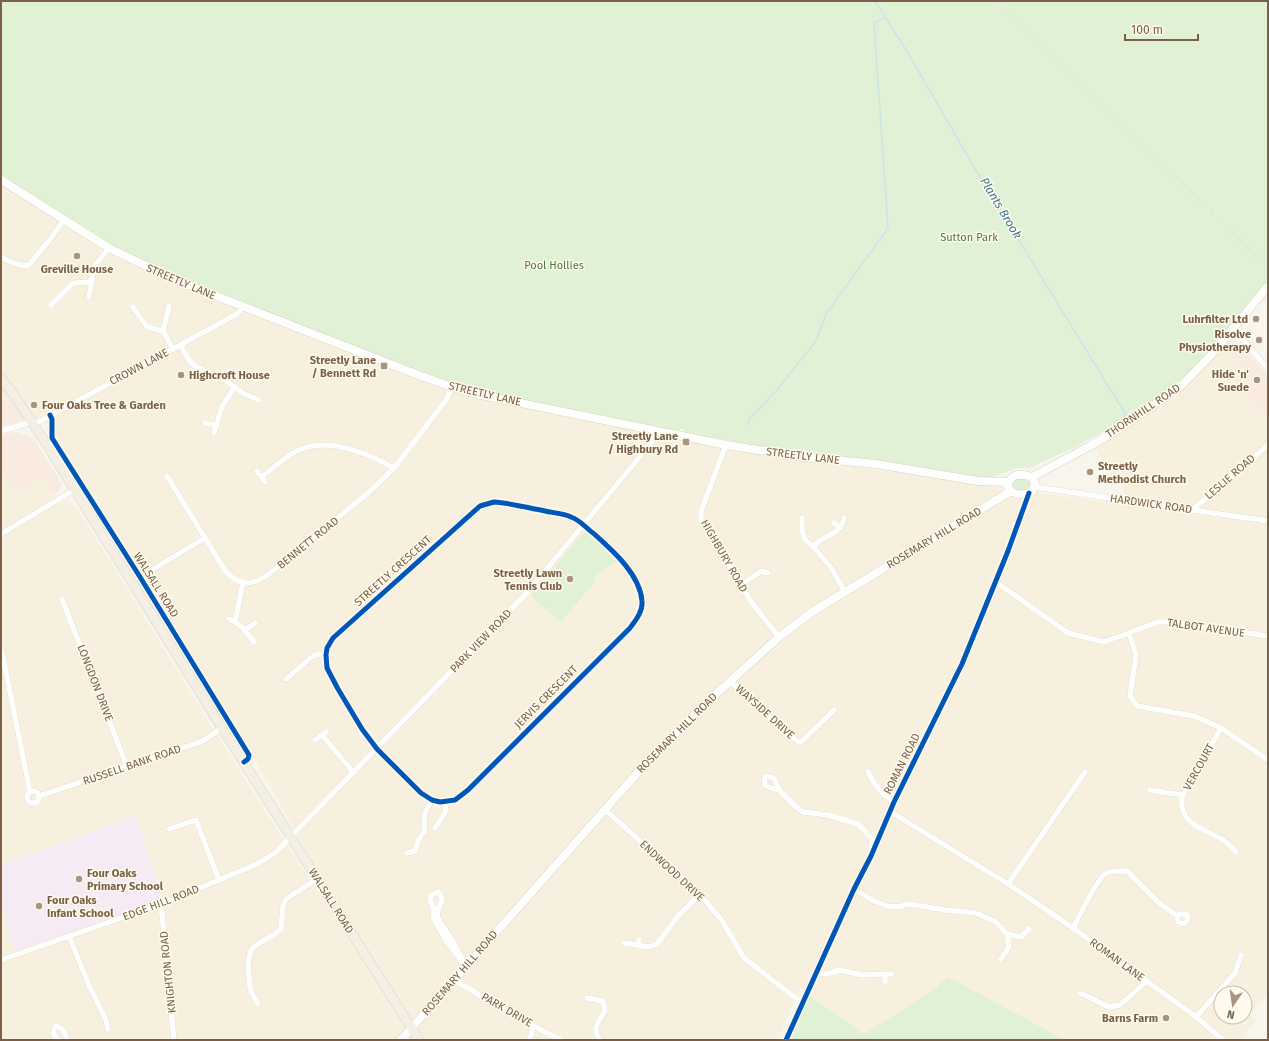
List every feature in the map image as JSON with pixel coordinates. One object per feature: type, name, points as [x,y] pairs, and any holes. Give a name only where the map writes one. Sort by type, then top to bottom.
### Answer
[{"type":"main road","name":"STREETLY LANE","points":[[1,180],[63,221],[109,248],[173,279],[452,388],[726,445],[804,457],[876,464],[978,481],[1008,482]]},
{"type":"main road","name":"THORNHILL ROAD","points":[[1032,477],[1092,445],[1125,425],[1182,385],[1211,356],[1268,286]]},
{"type":"main road","name":"WALSALL ROAD","points":[[1,378],[12,392],[74,490],[290,837],[419,1040]]},
{"type":"main road","points":[[1025,475],[1032,477],[1035,481],[1032,490],[1021,495],[1011,491],[1007,486],[1008,482],[1011,478],[1025,475]]},
{"type":"main road","name":"ROSEMARY HILL ROAD","points":[[401,1040],[647,762],[730,681],[778,637],[812,612],[1011,491]]},
{"type":"street","points":[[1,257],[24,266],[29,265],[63,221]]},
{"type":"street","points":[[89,297],[94,267],[109,248]]},
{"type":"street","points":[[51,305],[73,283],[89,282],[92,280]]},
{"type":"street","points":[[169,306],[163,331],[173,349]]},
{"type":"street","points":[[133,307],[147,327],[163,331]]},
{"type":"street","name":"CROWN LANE","points":[[1,431],[32,424],[50,415],[238,314],[243,307]]},
{"type":"street","points":[[1233,328],[1268,369]]},
{"type":"street","points":[[180,345],[190,363],[228,382],[244,394],[259,400]]},
{"type":"street","points":[[214,433],[222,406],[235,387]]},
{"type":"street","name":"BENNETT ROAD","points":[[243,582],[253,583],[263,579],[368,493],[394,468],[446,400],[452,388]]},
{"type":"street","points":[[253,397],[255,392]]},
{"type":"street","name":"WALSALL ROAD","points":[[50,415],[52,419],[52,438],[140,577],[249,755],[248,759],[244,762]]},
{"type":"street","points":[[205,423],[217,426]]},
{"type":"street","name":"PARK VIEW ROAD","points":[[290,837],[354,773],[526,594],[652,442],[656,431]]},
{"type":"street","name":"LESLIE ROAD","points":[[1192,510],[1268,444]]},
{"type":"street","points":[[258,471],[264,479],[297,451],[315,446],[334,445],[385,463],[394,468]]},
{"type":"street","name":"HIGHBURY ROAD","points":[[726,445],[701,511],[701,520],[752,604],[778,637]]},
{"type":"street","points":[[167,476],[226,572],[233,578],[243,582],[232,620],[245,630],[254,642]]},
{"type":"street","points":[[1,534],[74,490]]},
{"type":"street","name":"HARDWICK ROAD","points":[[1032,490],[1268,521]]},
{"type":"street","name":"ROMAN ROAD","points":[[786,1040],[854,889],[871,856],[894,802],[962,664],[1032,490]]},
{"type":"street","name":"STREETLY CRESCENT","points":[[326,655],[327,648],[333,638],[480,506],[486,504],[503,503],[568,516],[576,519],[583,525]]},
{"type":"street","points":[[802,518],[798,525],[802,530],[805,540],[813,546],[832,570],[845,592]]},
{"type":"street","points":[[813,546],[820,540],[837,532],[841,527],[844,518]]},
{"type":"street","points":[[834,524],[841,527]]},
{"type":"street","name":"JERVIS CRESCENT","points":[[446,802],[455,800],[468,790],[624,634],[637,619],[641,609],[642,600],[632,575],[616,554],[583,525]]},
{"type":"street","points":[[140,577],[205,538]]},
{"type":"street","points":[[740,585],[762,571],[768,573]]},
{"type":"street","name":"TALBOT AVENUE","points":[[996,582],[1068,633],[1104,642],[1158,622],[1169,622],[1268,636]]},
{"type":"street","name":"LONGDON DRIVE","points":[[62,599],[128,767]]},
{"type":"street","points":[[245,630],[255,623]]},
{"type":"street","points":[[1129,633],[1136,655],[1130,696],[1137,706],[1194,716],[1221,728],[1268,760]]},
{"type":"street","name":"RUSSELL BANK ROAD","points":[[1,647],[30,792],[27,798],[31,803],[37,802],[39,796],[203,741],[222,728]]},
{"type":"street","points":[[286,679],[312,656],[317,654],[326,655],[327,668],[338,689],[362,729],[377,749],[421,793],[432,800],[446,802],[445,813],[435,828]]},
{"type":"street","name":"WAYSIDE DRIVE","points":[[730,681],[771,719],[800,743],[834,710]]},
{"type":"street","name":"VERCOURT","points":[[1221,728],[1184,795],[1182,809],[1188,820],[1204,831],[1224,841],[1236,852]]},
{"type":"street","points":[[315,740],[324,734],[354,773]]},
{"type":"street","points":[[868,771],[875,785],[882,793],[894,802]]},
{"type":"street","points":[[1008,884],[1085,772]]},
{"type":"street","points":[[1150,790],[1184,795]]},
{"type":"street","points":[[30,792],[36,791],[39,796]]},
{"type":"street","points":[[780,791],[803,812],[828,814],[858,824],[872,839],[871,856]]},
{"type":"street","points":[[417,858],[415,851],[416,846],[424,832],[425,813],[432,800]]},
{"type":"street","name":"ENDWOOD DRIVE","points":[[604,809],[700,894],[723,922],[744,958],[802,1003]]},
{"type":"street","name":"ROMAN LANE","points":[[890,812],[1008,884],[1073,928],[1196,1017],[1223,1040]]},
{"type":"street","points":[[169,829],[196,820],[219,880]]},
{"type":"street","name":"EDGE HILL ROAD","points":[[1,960],[161,904],[219,880],[266,859],[275,853],[290,837]]},
{"type":"street","points":[[407,853],[415,851]]},
{"type":"street","points":[[1073,928],[1098,882],[1106,873],[1113,871],[1127,871],[1158,902],[1177,916]]},
{"type":"street","points":[[258,1004],[250,988],[248,960],[250,952],[254,947],[276,934],[281,929],[283,906],[286,899],[317,879]]},
{"type":"street","points":[[854,889],[872,900],[887,906],[898,907],[909,904],[976,913],[996,922],[1007,934],[1009,947],[1000,959]]},
{"type":"street","points":[[624,943],[638,943],[649,947],[657,944],[678,916],[700,894]]},
{"type":"street","name":"KNIGHTON ROAD","points":[[161,904],[174,1040]]},
{"type":"street","points":[[436,908],[439,920],[454,943],[466,966]]},
{"type":"street","points":[[1007,934],[1021,937],[1029,929]]},
{"type":"street","points":[[69,936],[89,985],[106,1020],[108,1029]]},
{"type":"street","points":[[1196,1017],[1235,973],[1241,955]]},
{"type":"street","points":[[816,973],[827,974],[840,970],[862,975],[892,974]]},
{"type":"street","points":[[885,975],[885,983]]},
{"type":"street","name":"PARK DRIVE","points":[[454,980],[533,1026],[561,1040]]},
{"type":"street","points":[[1080,993],[1109,1007],[1120,1005],[1146,982]]},
{"type":"street","points":[[587,998],[603,1001],[605,1011],[596,1026],[596,1036],[600,1040]]},
{"type":"street","points":[[58,1040],[53,1033],[53,1029],[56,1026],[61,1028],[67,1040]]},
{"type":"street","points":[[530,1040],[533,1026]]},
{"type":"shaded area","points":[[1,184],[108,253],[168,281],[412,378],[460,394],[744,452],[992,485],[1014,496],[1033,495],[1037,493],[1126,504],[1122,474],[1111,477],[1095,447],[1173,397],[1196,376],[1223,346],[1254,380],[1243,388],[1268,419],[1268,992],[1253,1012],[1253,985],[1213,985],[1213,1025],[1252,1025],[1241,1040],[1063,1040],[939,987],[864,1034],[815,1000],[800,987],[778,1040],[1,1040],[1,893],[14,950],[136,817],[1,865],[1,472],[16,493],[42,477],[60,504],[65,501],[71,502],[77,509],[283,840],[318,892],[325,885],[248,746],[211,689],[55,434],[55,420],[49,411],[35,419],[1,371]],"holes":[[[583,533],[595,582],[578,604],[561,623],[548,576]]]},
{"type":"shaded area","points":[[1232,337],[1242,346],[1268,377],[1268,419],[1243,388],[1253,379],[1223,346]]},
{"type":"shaded area","points":[[1,382],[25,418],[24,420],[1,426]]},
{"type":"shaded area","points":[[17,432],[34,439],[62,485],[59,491],[54,495],[42,477],[16,493],[1,472],[1,435]]},
{"type":"shaded area","name":"Four Oaks Primary School","points":[[136,816],[163,901],[14,951],[1,893],[1,865]]},
{"type":"green space","name":"Sutton Park","points":[[1,1],[1268,1],[1268,281],[1195,366],[1157,400],[1073,448],[1030,468],[1016,468],[993,477],[979,478],[804,455],[684,432],[684,429],[679,431],[651,426],[476,390],[423,373],[190,281],[111,245],[1,177]]},
{"type":"green space","points":[[1018,478],[1027,478],[1032,483],[1029,490],[1022,492],[1013,488],[1011,485]]},
{"type":"green space","name":"Streetly Lawn Tennis Club","points":[[583,533],[586,533],[617,560],[595,576],[595,582],[561,623],[531,596]]},
{"type":"green space","points":[[948,977],[1065,1040],[789,1040],[810,996],[864,1034],[938,987],[938,985]]},
{"type":"waterway","name":"Plants Brook","points":[[875,1],[908,53],[974,167],[1126,415]]},
{"type":"waterway","points":[[748,424],[750,418],[776,391],[816,341],[826,314],[888,228],[874,23],[885,17]]},
{"type":"railway","points":[[995,1],[1268,267]]},
{"type":"cycle path","points":[[50,415],[52,419],[52,438],[140,577],[249,755],[248,759],[244,762]]},
{"type":"cycle path","points":[[786,1040],[854,889],[871,856],[894,802],[962,664],[1008,551],[1029,493]]},
{"type":"cycle path","points":[[494,502],[513,504],[561,514],[574,518],[580,522],[608,547],[631,572],[640,591],[642,605],[639,615],[630,628],[468,790],[455,800],[440,802],[432,800],[421,793],[377,749],[362,729],[327,668],[327,648],[333,638],[480,506],[494,502]]},
{"type":"place","name":"Greville House","points":[[77,256]]},
{"type":"place","name":"Luhrfilter Ltd","points":[[1256,319]]},
{"type":"place","name":"Risolve Physiotherapy","points":[[1259,340]]},
{"type":"place","name":"Streetly Lane / Bennett Rd","points":[[384,366]]},
{"type":"place","name":"Highcroft House","points":[[181,375]]},
{"type":"place","name":"Hide 'n' Suede","points":[[1257,380]]},
{"type":"place","name":"Four Oaks Tree & Garden","points":[[34,405]]},
{"type":"place","name":"Streetly Lane / Highbury Rd","points":[[686,442]]},
{"type":"place","name":"Streetly Methodist Church","points":[[1090,472]]},
{"type":"place","name":"Streetly Lawn Tennis Club","points":[[570,579]]},
{"type":"place","name":"Four Oaks Primary School","points":[[79,879]]},
{"type":"place","name":"Four Oaks Infant School","points":[[39,906]]},
{"type":"place","name":"Barns Farm","points":[[1166,1018]]},
{"type":"park label","name":"Pool Hollies","points":[[554,265]]}]
